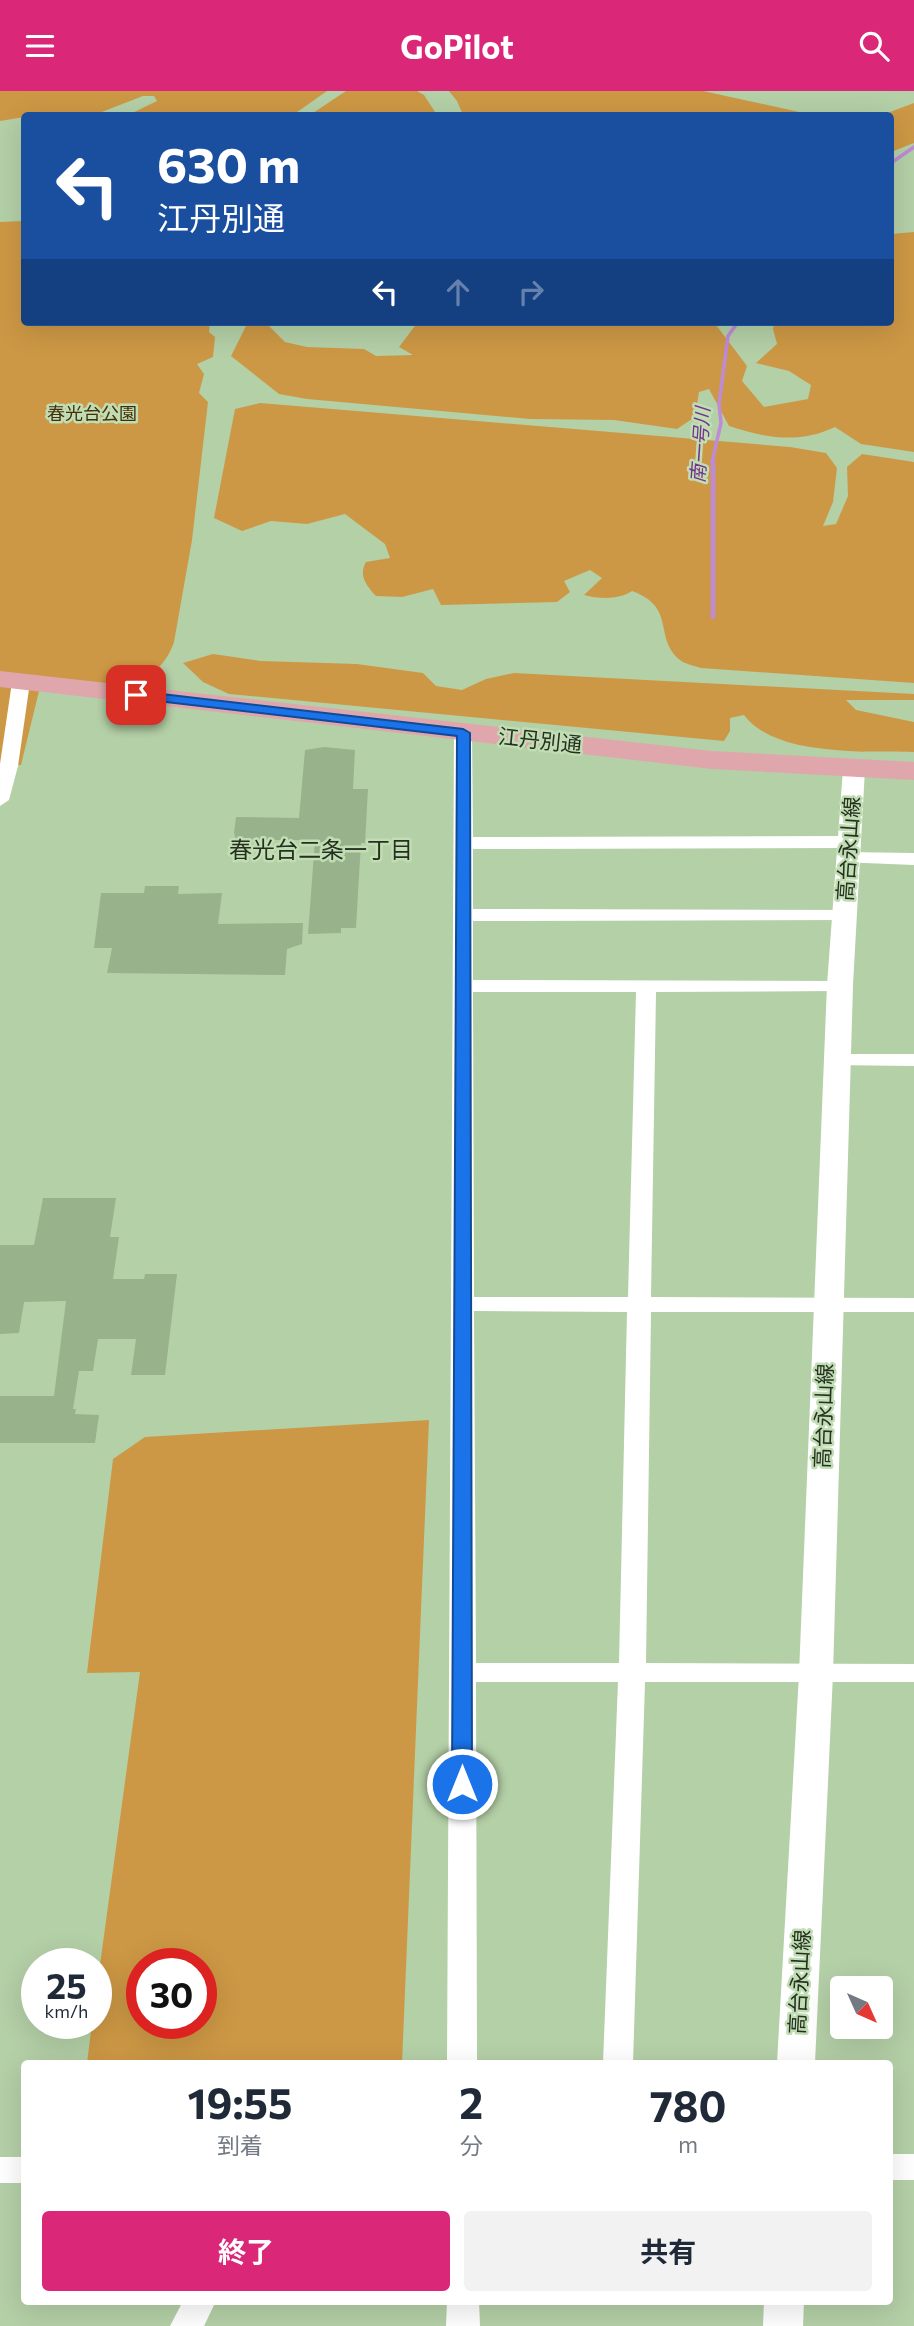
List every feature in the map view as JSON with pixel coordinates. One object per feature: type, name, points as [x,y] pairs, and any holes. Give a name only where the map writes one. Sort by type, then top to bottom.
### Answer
[{"type":"main road","name":"江丹別通","points":[[10,680],[712,761],[914,771]]},
{"type":"street","points":[[0,800],[10,680]]},
{"type":"street","points":[[462,2060],[463,733]]},
{"type":"street","name":"高台永山線","points":[[796,2060],[816,1674],[840,985],[854,769]]},
{"type":"street","points":[[464,843],[847,850],[914,859]]},
{"type":"street","points":[[463,915],[845,914]]},
{"type":"street","points":[[464,986],[840,985]]},
{"type":"street","points":[[618,2060],[632,1672],[646,986]]},
{"type":"street","points":[[839,1060],[914,1060]]},
{"type":"street","points":[[463,1304],[914,1305]]},
{"type":"street","points":[[463,1672],[914,1673]]},
{"type":"street","points":[[893,2167],[914,2167]]},
{"type":"street","points":[[0,2170],[21,2170]]},
{"type":"street","points":[[187,2326],[198,2305]]},
{"type":"street","points":[[463,2305],[463,2326]]},
{"type":"street","points":[[783,2326],[784,2305]]},
{"type":"green space","points":[[0,91],[327,91],[297,112],[134,112],[157,101],[154,96],[143,96],[102,112],[21,112],[21,118],[0,121]]},
{"type":"green space","points":[[346,91],[417,91],[424,95],[435,112],[314,112]]},
{"type":"green space","points":[[449,91],[703,91],[799,112],[462,112]]},
{"type":"green space","points":[[914,103],[914,143],[894,151],[894,112],[890,112]]},
{"type":"green space","name":"春光台公園","points":[[21,221],[21,326],[210,326],[209,332],[215,337],[213,357],[197,364],[204,374],[199,393],[208,402],[192,540],[174,642],[156,671],[141,680],[125,682],[119,690],[0,675],[0,222]]},
{"type":"green space","points":[[914,232],[914,452],[861,444],[835,427],[809,436],[796,437],[769,436],[742,430],[729,426],[709,389],[699,392],[695,417],[677,429],[614,420],[530,419],[307,399],[279,394],[231,356],[246,326],[269,326],[285,342],[307,347],[364,349],[376,356],[413,355],[399,347],[415,326],[717,326],[747,366],[742,381],[764,407],[808,399],[811,385],[789,371],[756,363],[777,344],[774,326],[894,326],[894,234]]},
{"type":"green space","points":[[260,403],[790,447],[826,453],[837,468],[833,502],[823,526],[836,524],[848,496],[847,467],[862,454],[914,462],[914,683],[701,668],[687,664],[672,651],[660,614],[655,605],[646,598],[632,591],[609,598],[584,595],[602,578],[590,570],[564,581],[570,592],[557,602],[441,605],[433,589],[402,597],[376,596],[367,585],[363,572],[366,562],[390,558],[385,544],[345,514],[307,524],[271,521],[242,531],[214,518],[235,409]]},
{"type":"green space","points":[[213,654],[261,661],[357,664],[423,673],[436,686],[462,690],[486,679],[514,673],[914,694],[914,700],[846,700],[856,710],[914,722],[914,752],[848,751],[799,745],[758,729],[744,715],[730,718],[730,731],[724,741],[229,694],[203,682],[183,663]]},
{"type":"green space","points":[[0,683],[40,687],[21,765],[0,765]]},
{"type":"green space","points":[[429,1420],[402,2060],[87,2060],[90,2039],[112,2039],[112,1948],[102,1948],[140,1672],[87,1673],[113,1459],[145,1437]]},
{"type":"building","points":[[324,747],[355,750],[353,789],[368,789],[365,843],[361,843],[356,928],[341,928],[341,933],[308,934],[315,840],[236,840],[234,833],[236,817],[299,818],[305,750]]},
{"type":"building","points":[[145,886],[179,886],[178,894],[222,893],[218,924],[303,923],[302,944],[287,949],[285,975],[107,973],[112,948],[94,948],[101,893],[144,893]]},
{"type":"building","points":[[43,1198],[116,1198],[110,1237],[119,1237],[113,1279],[144,1279],[145,1274],[177,1274],[165,1375],[131,1375],[136,1339],[98,1339],[93,1371],[79,1371],[73,1409],[76,1409],[75,1414],[99,1415],[95,1443],[0,1443],[0,1396],[54,1396],[66,1301],[24,1302],[19,1333],[0,1334],[0,1245],[34,1245]]},
{"type":"waterway","name":"南一号川","points":[[894,161],[914,147]]},
{"type":"waterway","name":"南一号川","points":[[712,462],[721,423],[719,404],[728,336],[735,326]]},
{"type":"waterway","name":"南一号川","points":[[713,461],[713,617]]},
{"type":"district","name":"春光台二条一丁目","points":[[321,850]]},
{"type":"route","points":[[136,695],[463,733],[462,1784]]}]
